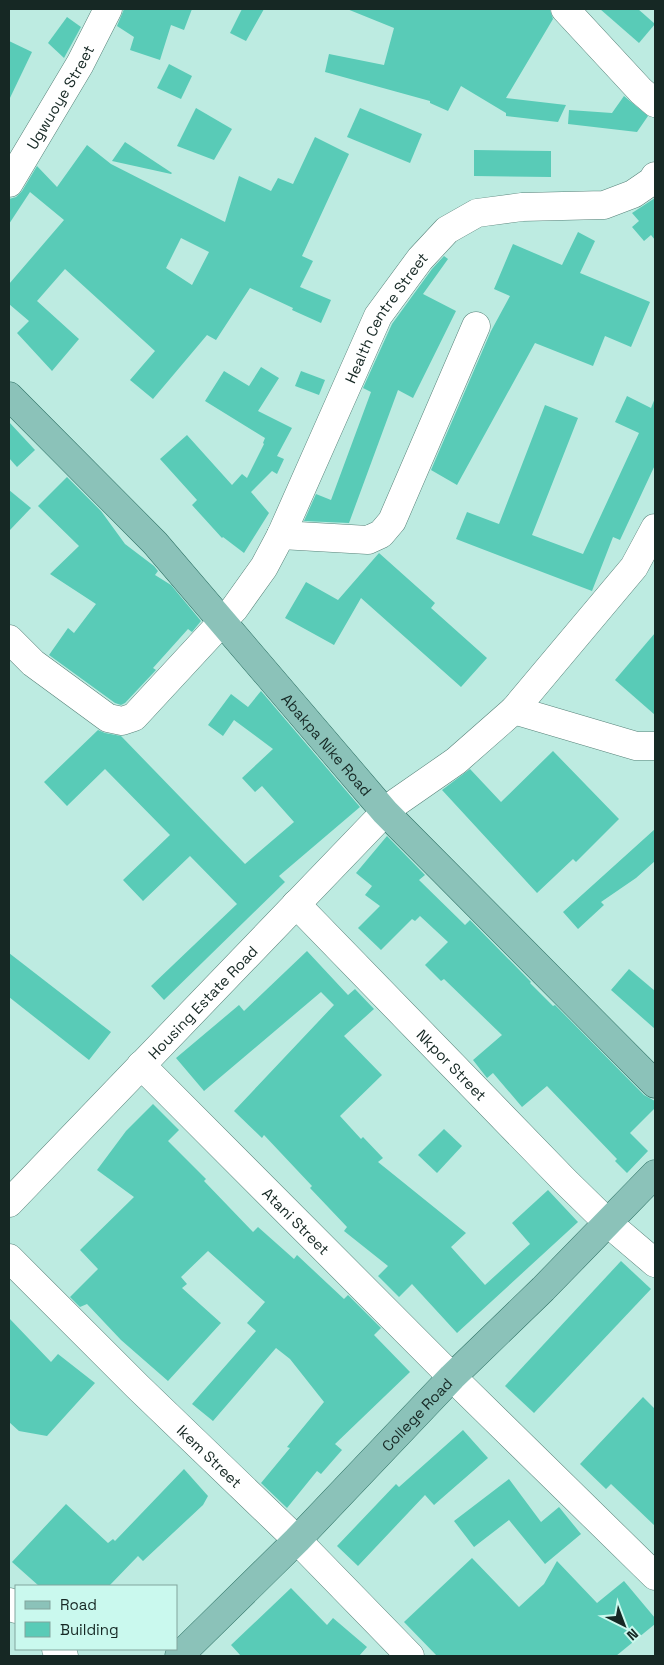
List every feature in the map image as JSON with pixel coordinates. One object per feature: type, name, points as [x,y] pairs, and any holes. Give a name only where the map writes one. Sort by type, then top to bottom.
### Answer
[{"type":"main road","name":"Abakpa Nike Road","points":[[9,375],[102,469],[391,807],[655,1084]]},
{"type":"main road","name":"Abakpa Nike Road","points":[[9,396],[228,615]]},
{"type":"main road","name":"Abakpa Nike Road","points":[[391,807],[655,1058]]},
{"type":"main road","name":"College Road","points":[[179,1656],[297,1540],[452,1377],[502,1330],[655,1174]]},
{"type":"street","name":"Ugwuoye Street","points":[[9,183],[80,64],[108,9]]},
{"type":"street","points":[[565,9],[641,91],[655,103]]},
{"type":"street","name":"Health Centre Street","points":[[9,639],[32,663],[108,718],[122,721],[134,717],[228,615],[264,567],[281,535],[378,316],[420,259],[447,230],[477,213],[522,206],[604,205],[633,194],[652,181],[655,176]]},
{"type":"street","points":[[281,535],[368,540],[381,534],[392,520],[476,326]]},
{"type":"street","name":"Housing Estate Road","points":[[9,1203],[391,807],[456,761],[514,710],[634,567],[655,528]]},
{"type":"street","points":[[514,710],[636,746],[655,746]]},
{"type":"street","name":"Nkpor Street","points":[[296,904],[551,1167],[608,1223],[655,1262]]},
{"type":"street","name":"Atani Street","points":[[141,1065],[452,1377],[655,1576]]},
{"type":"street","name":"Ikem Street","points":[[9,1258],[138,1387],[297,1540],[410,1656]]},
{"type":"building","points":[[124,9],[192,9],[184,30],[171,25],[160,60],[130,50],[134,37],[117,26]]},
{"type":"building","points":[[242,9],[264,9],[246,41],[230,33]]},
{"type":"building","points":[[347,9],[550,10],[553,19],[506,98],[566,105],[558,122],[506,116],[506,113],[461,86],[448,111],[430,103],[430,101],[325,72],[329,54],[384,65],[394,28]]},
{"type":"building","points":[[600,9],[638,9],[655,24],[639,43]]},
{"type":"building","points":[[67,17],[81,27],[64,58],[48,43]]},
{"type":"building","points":[[9,41],[32,52],[9,100]]},
{"type":"building","points":[[169,64],[192,76],[181,99],[157,88]]},
{"type":"building","points":[[624,96],[648,116],[637,132],[568,124],[569,110],[612,113]]},
{"type":"building","points":[[196,108],[232,129],[214,160],[177,146]]},
{"type":"building","points":[[360,108],[422,134],[410,163],[347,137]]},
{"type":"building","points":[[315,137],[349,154],[302,256],[313,261],[300,287],[331,300],[321,323],[250,288],[216,340],[207,335],[153,399],[130,380],[155,351],[65,269],[37,301],[79,339],[52,371],[17,333],[29,321],[9,304],[9,284],[64,220],[30,192],[9,224],[9,199],[16,197],[22,191],[37,166],[57,187],[87,145],[111,164],[225,222],[239,176],[271,191],[278,178],[293,184]],"holes":[[[181,238],[209,252],[192,285],[166,268]]]},
{"type":"building","points":[[125,142],[172,173],[112,161]]},
{"type":"building","points":[[474,150],[551,151],[551,177],[474,176]]},
{"type":"building","points":[[655,198],[655,240],[651,235],[644,241],[632,227],[639,221],[632,213]]},
{"type":"building","points":[[578,232],[595,241],[580,273],[650,302],[631,347],[605,336],[593,366],[535,343],[457,485],[431,470],[491,331],[510,296],[494,289],[513,244],[562,265]]},
{"type":"building","points":[[444,256],[448,259],[423,294],[456,311],[413,398],[398,390],[349,523],[304,521],[316,494],[331,500],[371,392],[363,388],[392,324],[432,269]]},
{"type":"building","points":[[261,367],[279,378],[258,411],[292,428],[277,456],[284,459],[277,474],[272,471],[251,492],[269,513],[244,553],[222,538],[192,505],[197,500],[160,459],[187,435],[232,485],[242,474],[247,478],[264,444],[265,438],[205,401],[224,371],[249,386]]},
{"type":"building","points":[[301,371],[325,380],[319,395],[295,386]]},
{"type":"building","points":[[627,396],[651,408],[655,398],[655,465],[620,540],[613,537],[592,591],[456,539],[467,512],[499,524],[545,405],[578,418],[532,535],[583,554],[639,433],[615,422]]},
{"type":"building","points":[[9,422],[35,450],[17,467],[9,458]]},
{"type":"building","points":[[67,477],[101,511],[125,544],[154,566],[158,571],[155,575],[171,585],[201,621],[192,632],[188,629],[153,668],[156,670],[121,705],[115,703],[49,655],[68,628],[74,633],[96,604],[50,574],[79,546],[38,506]]},
{"type":"building","points":[[9,490],[31,508],[9,531]]},
{"type":"building","points":[[379,553],[435,603],[431,608],[487,658],[461,687],[361,598],[334,645],[285,618],[306,582],[338,600]]},
{"type":"building","points":[[655,633],[655,715],[615,680]]},
{"type":"building","points":[[261,691],[360,807],[279,876],[285,882],[164,1000],[151,986],[237,904],[190,856],[143,901],[123,880],[170,835],[105,769],[67,806],[44,782],[98,730],[121,736],[245,864],[294,822],[262,786],[255,792],[242,778],[273,749],[234,720],[223,736],[208,725],[231,694],[248,707]]},
{"type":"building","points":[[553,751],[619,819],[576,862],[573,859],[537,893],[442,790],[470,769],[501,802]]},
{"type":"building","points":[[655,829],[655,861],[636,878],[601,902],[604,905],[578,929],[563,912]]},
{"type":"building","points":[[387,836],[425,875],[419,880],[465,925],[470,920],[553,1006],[555,1005],[644,1095],[655,1101],[655,1108],[630,1133],[648,1151],[627,1173],[615,1161],[617,1159],[547,1086],[522,1107],[493,1073],[487,1078],[473,1060],[502,1035],[444,979],[441,981],[425,965],[448,942],[420,916],[415,921],[412,919],[381,950],[358,928],[380,906],[365,895],[372,886],[356,873]]},
{"type":"building","points":[[307,951],[348,995],[355,989],[374,1009],[344,1036],[382,1075],[340,1116],[361,1139],[363,1137],[383,1158],[378,1162],[466,1233],[451,1247],[485,1285],[530,1244],[512,1223],[548,1190],[578,1222],[457,1333],[412,1284],[399,1297],[378,1276],[388,1266],[344,1231],[347,1227],[310,1188],[312,1186],[264,1135],[262,1138],[234,1111],[334,1005],[321,992],[204,1091],[176,1058],[239,1005],[244,1011]]},
{"type":"building","points":[[9,953],[111,1032],[89,1060],[9,997]]},
{"type":"building","points":[[629,969],[655,991],[655,1029],[611,990]]},
{"type":"building","points":[[153,1104],[179,1130],[168,1141],[206,1179],[204,1181],[253,1232],[258,1227],[294,1259],[297,1255],[344,1299],[348,1295],[381,1328],[374,1335],[410,1372],[335,1444],[342,1450],[321,1474],[317,1471],[287,1508],[261,1483],[290,1448],[287,1447],[324,1402],[290,1359],[276,1348],[213,1421],[192,1404],[256,1331],[247,1323],[265,1302],[208,1251],[181,1277],[187,1284],[182,1288],[221,1323],[168,1381],[121,1340],[87,1304],[80,1307],[70,1297],[98,1269],[80,1250],[134,1197],[97,1170],[126,1131]]},
{"type":"building","points":[[444,1129],[462,1146],[437,1173],[418,1155]]},
{"type":"building","points":[[621,1261],[651,1289],[534,1413],[505,1386]]},
{"type":"building","points":[[9,1318],[51,1362],[58,1354],[95,1383],[47,1436],[19,1431],[9,1422]]},
{"type":"building","points":[[643,1397],[655,1409],[655,1526],[611,1484],[606,1489],[580,1464]]},
{"type":"building","points":[[463,1430],[488,1458],[434,1505],[425,1495],[358,1566],[337,1546],[396,1484],[399,1487]]},
{"type":"building","points":[[184,1469],[208,1496],[203,1505],[143,1561],[138,1556],[110,1585],[38,1585],[12,1562],[66,1504],[108,1543],[113,1539],[115,1541]]},
{"type":"building","points":[[509,1479],[541,1522],[559,1507],[581,1534],[545,1564],[509,1520],[474,1547],[454,1521]]},
{"type":"building","points":[[472,1558],[519,1607],[544,1584],[557,1561],[597,1603],[624,1581],[655,1618],[655,1624],[616,1656],[437,1656],[404,1622]]},
{"type":"building","points":[[291,1588],[327,1625],[333,1618],[367,1647],[359,1656],[241,1656],[231,1645]]}]
